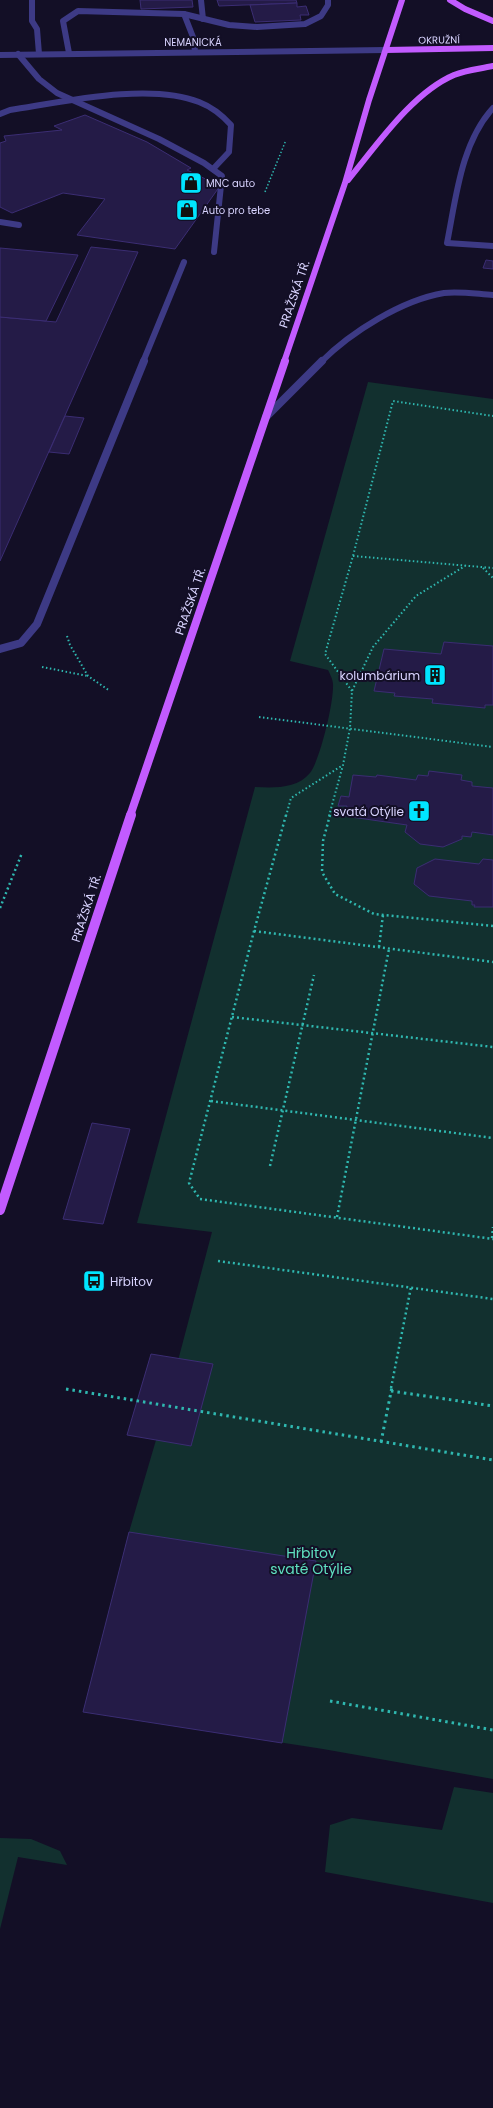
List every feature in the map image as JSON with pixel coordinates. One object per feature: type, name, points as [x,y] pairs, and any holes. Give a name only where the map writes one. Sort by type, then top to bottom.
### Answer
[{"type":"main road","name":"PRAŽSKÁ TŘ.","points":[[0,1210],[156,739],[345,183],[402,0]]},
{"type":"main road","points":[[450,0],[465,9],[493,21]]},
{"type":"main road","name":"OKRUŽNÍ","points":[[386,50],[493,48]]},
{"type":"main road","points":[[345,183],[419,99],[438,84],[450,77],[493,66]]},
{"type":"street","points":[[32,0],[32,21],[37,30],[39,54]]},
{"type":"street","points":[[201,0],[203,19]]},
{"type":"street","points":[[69,53],[63,21],[78,11],[184,14],[229,25],[257,27],[305,24],[321,16],[328,5],[328,0]]},
{"type":"street","points":[[184,14],[193,37],[195,51]]},
{"type":"street","name":"NEMANICKÁ","points":[[0,55],[195,51],[386,50]]},
{"type":"street","points":[[18,54],[39,79],[57,93],[160,139],[213,169],[222,176],[214,252]]},
{"type":"street","points":[[0,114],[10,110],[144,93],[190,98],[218,111],[231,125],[229,152],[213,169]]},
{"type":"street","points":[[493,108],[478,127],[467,159],[447,244],[493,246]]},
{"type":"street","points":[[0,222],[19,226]]},
{"type":"street","points":[[0,649],[22,643],[37,624],[184,262]]},
{"type":"street","points":[[266,417],[332,351],[371,323],[420,299],[445,293],[493,295]]},
{"type":"path","points":[[265,192],[286,140]]},
{"type":"path","points":[[352,691],[325,654],[353,556],[393,401],[493,416]]},
{"type":"path","points":[[353,556],[493,568]]},
{"type":"path","points":[[465,566],[416,596],[373,647],[352,691],[350,728],[343,765],[323,841],[322,872],[335,894],[374,914],[493,926]]},
{"type":"path","points":[[483,568],[493,578]]},
{"type":"path","points":[[44,606],[59,615],[70,645],[88,676],[110,691]]},
{"type":"path","points":[[259,717],[493,747]]},
{"type":"path","points":[[343,765],[291,798],[254,931],[189,1183],[200,1199],[492,1239],[493,1227]]},
{"type":"path","points":[[0,908],[22,853]]},
{"type":"path","points":[[380,947],[383,914]]},
{"type":"path","points":[[254,931],[493,962]]},
{"type":"path","points":[[338,1217],[355,1120],[389,949]]},
{"type":"path","points":[[270,1166],[314,975]]},
{"type":"path","points":[[232,1017],[493,1047]]},
{"type":"path","points":[[211,1101],[493,1138]]},
{"type":"path","points":[[218,1261],[493,1299]]},
{"type":"path","points":[[381,1442],[411,1287]]},
{"type":"path","points":[[66,1389],[493,1460]]},
{"type":"path","points":[[391,1391],[493,1406]]},
{"type":"path","points":[[330,1701],[493,1730]]},
{"type":"green space","name":"Hřbitov svaté Otýlie","points":[[368,382],[493,399],[493,1779],[323,1749],[83,1712],[129,1532],[166,1406],[212,1232],[137,1223],[255,787],[292,785],[305,778],[314,766],[326,730],[333,692],[333,684],[328,670],[290,661]]},
{"type":"green space","points":[[454,1787],[493,1793],[493,1903],[325,1872],[330,1825],[352,1818],[442,1830]]},
{"type":"green space","points":[[0,1838],[31,1839],[60,1851],[67,1865],[18,1857],[0,1929]]},
{"type":"building","points":[[140,0],[192,0],[193,7],[141,9]]},
{"type":"building","points":[[217,0],[296,0],[297,3],[219,6]]},
{"type":"building","points":[[297,3],[297,7],[306,6],[309,15],[300,15],[301,20],[255,22],[250,5]]},
{"type":"building","points":[[85,115],[147,142],[191,168],[187,170],[220,186],[175,249],[77,235],[105,199],[63,193],[12,213],[0,207],[0,143],[6,141],[4,136],[62,130],[54,126]]},
{"type":"building","points":[[91,247],[138,252],[0,561],[0,317],[56,322]]},
{"type":"building","points":[[0,248],[78,255],[46,321],[0,317]]},
{"type":"building","points":[[486,260],[493,261],[493,269],[483,268]]},
{"type":"building","points":[[65,416],[84,418],[69,454],[49,452]]},
{"type":"building","name":"kolumbárium","points":[[444,642],[493,646],[493,705],[485,705],[485,708],[432,703],[433,699],[394,696],[395,693],[374,691],[384,649],[441,654]]},
{"type":"building","name":"svatá Otýlie","points":[[429,771],[462,775],[461,780],[472,782],[472,786],[493,788],[493,835],[472,832],[471,837],[462,836],[462,839],[443,847],[420,844],[405,832],[407,825],[344,816],[347,806],[338,806],[341,796],[349,797],[353,775],[376,777],[377,775],[416,780],[418,775],[428,776]]},
{"type":"building","points":[[435,859],[479,864],[483,859],[493,860],[493,907],[474,907],[475,905],[472,905],[472,901],[429,896],[414,884],[417,868]]},
{"type":"building","points":[[92,1123],[130,1129],[103,1224],[63,1219]]},
{"type":"building","points":[[151,1354],[213,1364],[191,1446],[127,1435]]},
{"type":"building","points":[[129,1532],[316,1561],[282,1743],[83,1712]]},
{"type":"place","name":"MNC auto","points":[[191,183]]},
{"type":"place","name":"Auto pro tebe","points":[[187,210]]},
{"type":"place","name":"kolumbárium","points":[[435,675]]},
{"type":"place","name":"svatá Otýlie","points":[[419,811]]},
{"type":"place","name":"Hřbitov","points":[[94,1281]]}]
